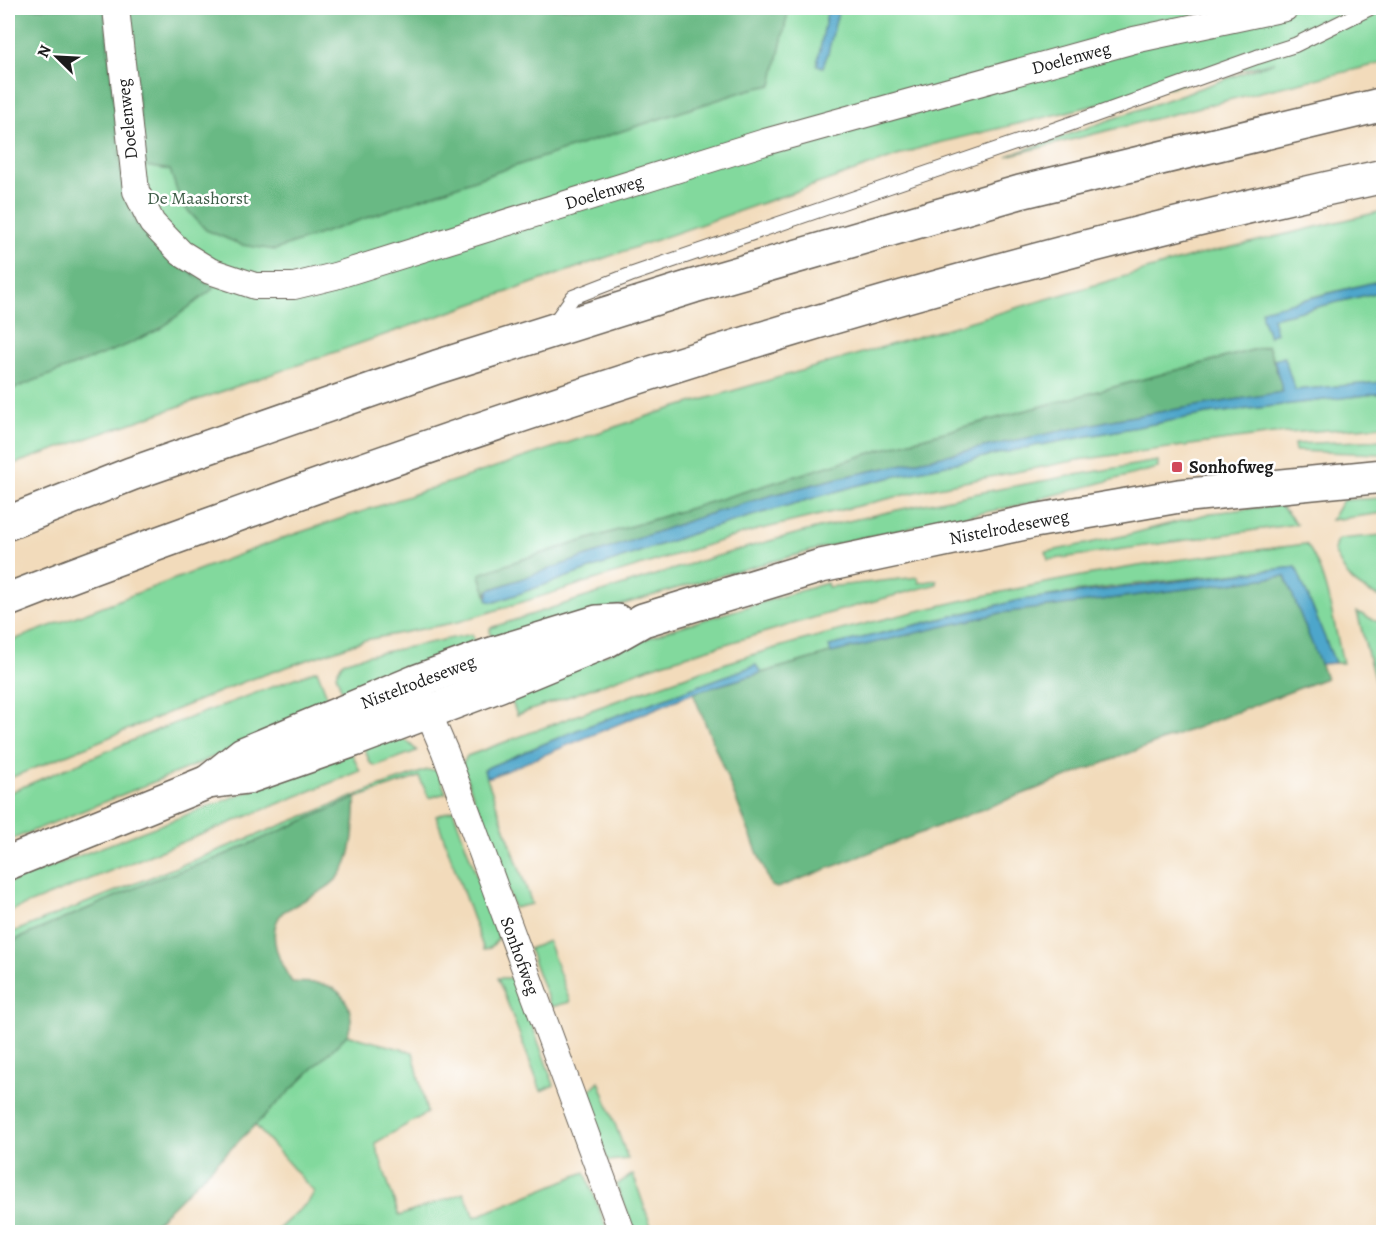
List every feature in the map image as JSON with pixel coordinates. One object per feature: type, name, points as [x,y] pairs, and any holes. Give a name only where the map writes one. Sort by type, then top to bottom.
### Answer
[{"type":"main road","points":[[8,523],[131,474],[437,367],[694,286],[1020,192],[1383,104]]},
{"type":"main road","points":[[8,600],[414,451],[691,359],[1023,263],[1275,199],[1383,176]]},
{"type":"main road","name":"Nistelrodeseweg","points":[[8,862],[208,782],[248,777],[500,685],[606,641],[643,620],[821,566],[1034,521],[1179,496],[1383,476]]},
{"type":"main road","name":"Nistelrodeseweg","points":[[208,782],[243,754],[415,682],[489,655],[597,622],[643,620]]},
{"type":"street","name":"Doelenweg","points":[[116,8],[136,191],[152,223],[181,253],[210,271],[255,286],[294,286],[336,276],[765,142],[1134,40],[1285,8]]},
{"type":"street","name":"Sonhofweg","points":[[415,682],[445,752],[622,1233]]},
{"type":"lane","points":[[548,332],[573,297],[1295,45],[1370,8]]},
{"type":"green space","name":"De Maashorst","points":[[8,8],[1383,8],[1383,63],[1007,156],[1274,62],[926,146],[8,466]]},
{"type":"green space","points":[[8,8],[104,8],[122,183],[136,223],[165,256],[214,288],[160,329],[127,345],[8,391]]},
{"type":"green space","points":[[128,8],[789,8],[772,85],[748,90],[500,171],[275,250],[242,245],[206,230],[181,203],[170,170],[145,166]]},
{"type":"green space","points":[[1383,211],[1383,280],[1312,297],[1262,317],[1269,336],[1272,318],[1383,291],[1383,382],[1294,390],[1284,358],[1274,360],[1268,346],[907,442],[517,561],[480,575],[487,598],[495,602],[697,532],[855,486],[1035,446],[1207,414],[1383,393],[1383,426],[1274,434],[1078,460],[933,488],[749,532],[458,622],[365,640],[243,682],[8,779],[8,642],[283,538],[660,412],[1191,257]]},
{"type":"green space","points":[[1268,346],[1284,392],[1117,419],[838,478],[703,516],[489,590],[486,594],[480,574],[517,561],[907,442]]},
{"type":"green space","points":[[1383,440],[1383,454],[1295,451],[1294,444]]},
{"type":"green space","points":[[1158,461],[1158,468],[1039,499],[1040,501],[856,539],[726,574],[491,643],[490,628],[770,541],[940,501]]},
{"type":"green space","points":[[1383,498],[1383,513],[1331,520],[1343,500]]},
{"type":"green space","points":[[1280,505],[1297,524],[1048,560],[1046,552],[1123,536],[1211,513]]},
{"type":"green space","points":[[1384,535],[1383,598],[1352,581],[1334,551],[1336,542],[1340,539]]},
{"type":"green space","points":[[1306,544],[1319,568],[1324,584],[1343,663],[1335,663],[1296,567],[1105,588],[992,606],[829,646],[831,653],[761,673],[756,665],[577,730],[489,767],[484,770],[532,904],[514,908],[462,765],[467,756],[597,708],[683,677],[815,637],[947,604],[1081,576],[1187,559]]},
{"type":"green space","points":[[1285,576],[1326,678],[777,888],[771,886],[693,693],[844,649],[1001,613]]},
{"type":"green space","points":[[918,577],[919,583],[937,580],[937,584],[659,664],[517,715],[508,692],[669,630],[827,583],[828,587]]},
{"type":"green space","points":[[1357,612],[1383,622],[1383,688],[1375,682]]},
{"type":"green space","points":[[472,634],[477,648],[345,700],[336,674],[343,662]]},
{"type":"green space","points":[[317,670],[331,706],[188,768],[8,841],[8,793],[157,730]]},
{"type":"green space","points":[[392,737],[407,741],[417,751],[375,766],[370,763],[364,747]]},
{"type":"green space","points":[[351,752],[360,771],[8,912],[8,883]]},
{"type":"green space","points":[[427,770],[437,770],[446,793],[429,798],[419,777],[356,798],[215,859],[154,880],[8,943],[8,934],[375,788]]},
{"type":"green space","points":[[356,798],[351,848],[345,867],[336,880],[325,889],[283,912],[277,921],[275,930],[279,958],[292,982],[326,985],[340,993],[345,999],[351,1020],[347,1035],[146,1232],[8,1232],[8,943],[154,880],[215,859]]},
{"type":"green space","points":[[453,810],[499,938],[490,948],[484,950],[436,816]]},
{"type":"green space","points":[[548,941],[570,1002],[551,1007],[529,949]]},
{"type":"green space","points":[[498,978],[515,978],[554,1085],[541,1091]]},
{"type":"green space","points":[[347,1035],[413,1052],[427,1113],[375,1143],[399,1216],[464,1193],[475,1217],[585,1172],[608,1232],[275,1232],[309,1201],[314,1192],[255,1125]]},
{"type":"green space","points":[[599,1081],[628,1159],[608,1161],[583,1097]]},
{"type":"green space","points":[[633,1174],[653,1232],[635,1232],[616,1185]]},
{"type":"water","points":[[828,8],[839,8],[823,67],[817,65]]},
{"type":"water","points":[[1383,280],[1383,291],[1272,318],[1276,333],[1269,336],[1262,317],[1262,310]]},
{"type":"water","points":[[1284,357],[1295,390],[1383,382],[1383,393],[1207,414],[1035,446],[918,471],[855,486],[697,532],[495,602],[488,601],[487,598],[489,590],[703,516],[838,478],[1117,419],[1283,392],[1274,360]]},
{"type":"water","points":[[1296,567],[1335,663],[1320,664],[1285,576],[1001,613],[831,653],[829,646],[1020,600]]},
{"type":"water","points":[[756,665],[761,673],[693,693],[491,777],[486,777],[484,770],[489,767],[577,730]]},
{"type":"place","name":"Sonhofweg","points":[[1177,467]]}]
